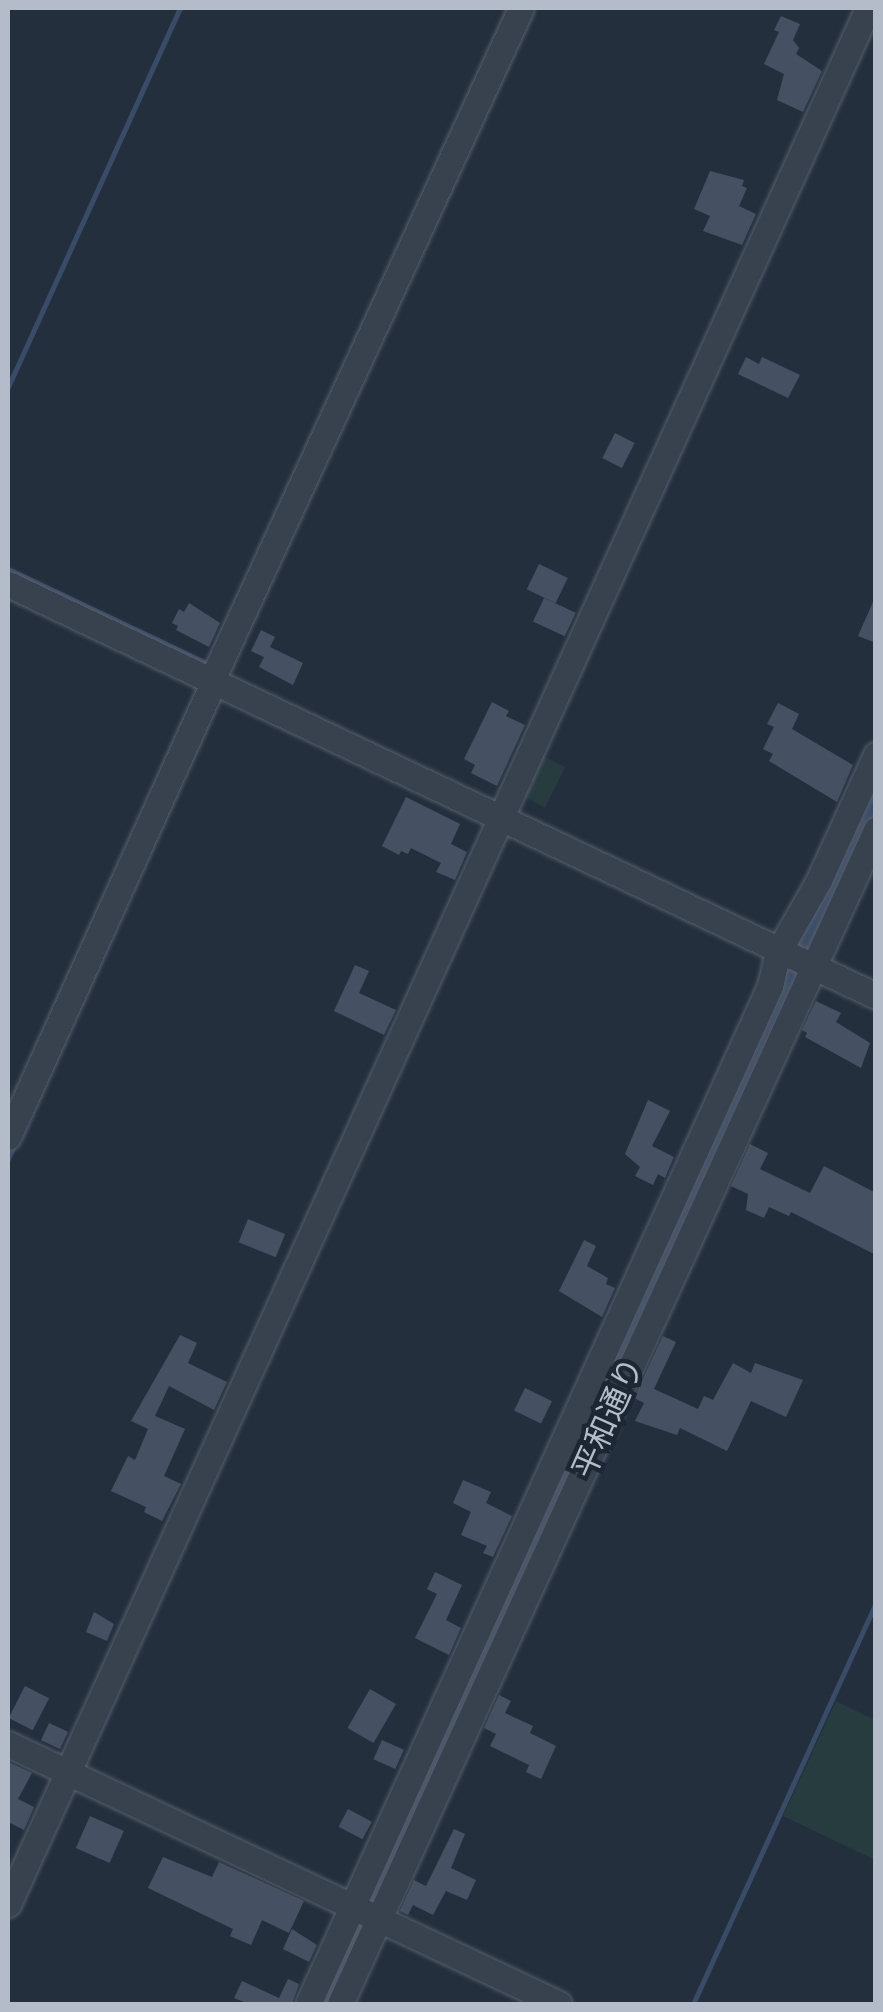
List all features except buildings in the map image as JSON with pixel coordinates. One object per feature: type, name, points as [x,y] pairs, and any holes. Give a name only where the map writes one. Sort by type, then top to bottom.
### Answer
[{"type":"street","points":[[8,1137],[521,8]]},
{"type":"street","points":[[8,1904],[73,1774],[503,810],[868,8]]},
{"type":"street","points":[[8,584],[503,810],[783,946],[876,996]]},
{"type":"street","points":[[308,2004],[364,1911],[770,986],[783,946],[818,882],[876,755]]},
{"type":"street","name":"平和通り","points":[[340,2004],[364,1911],[876,830]]},
{"type":"street","points":[[8,1744],[559,2004]]},
{"type":"green space","points":[[543,756],[565,767],[545,807],[523,796]]},
{"type":"green space","points":[[836,1701],[875,1720],[875,1860],[783,1816]]},
{"type":"waterway","points":[[8,387],[180,8]]},
{"type":"waterway","points":[[8,569],[210,665]]},
{"type":"waterway","points":[[322,2004],[876,787]]},
{"type":"waterway","points":[[8,1159],[15,1143]]},
{"type":"waterway","points":[[693,2004],[876,1603]]}]
